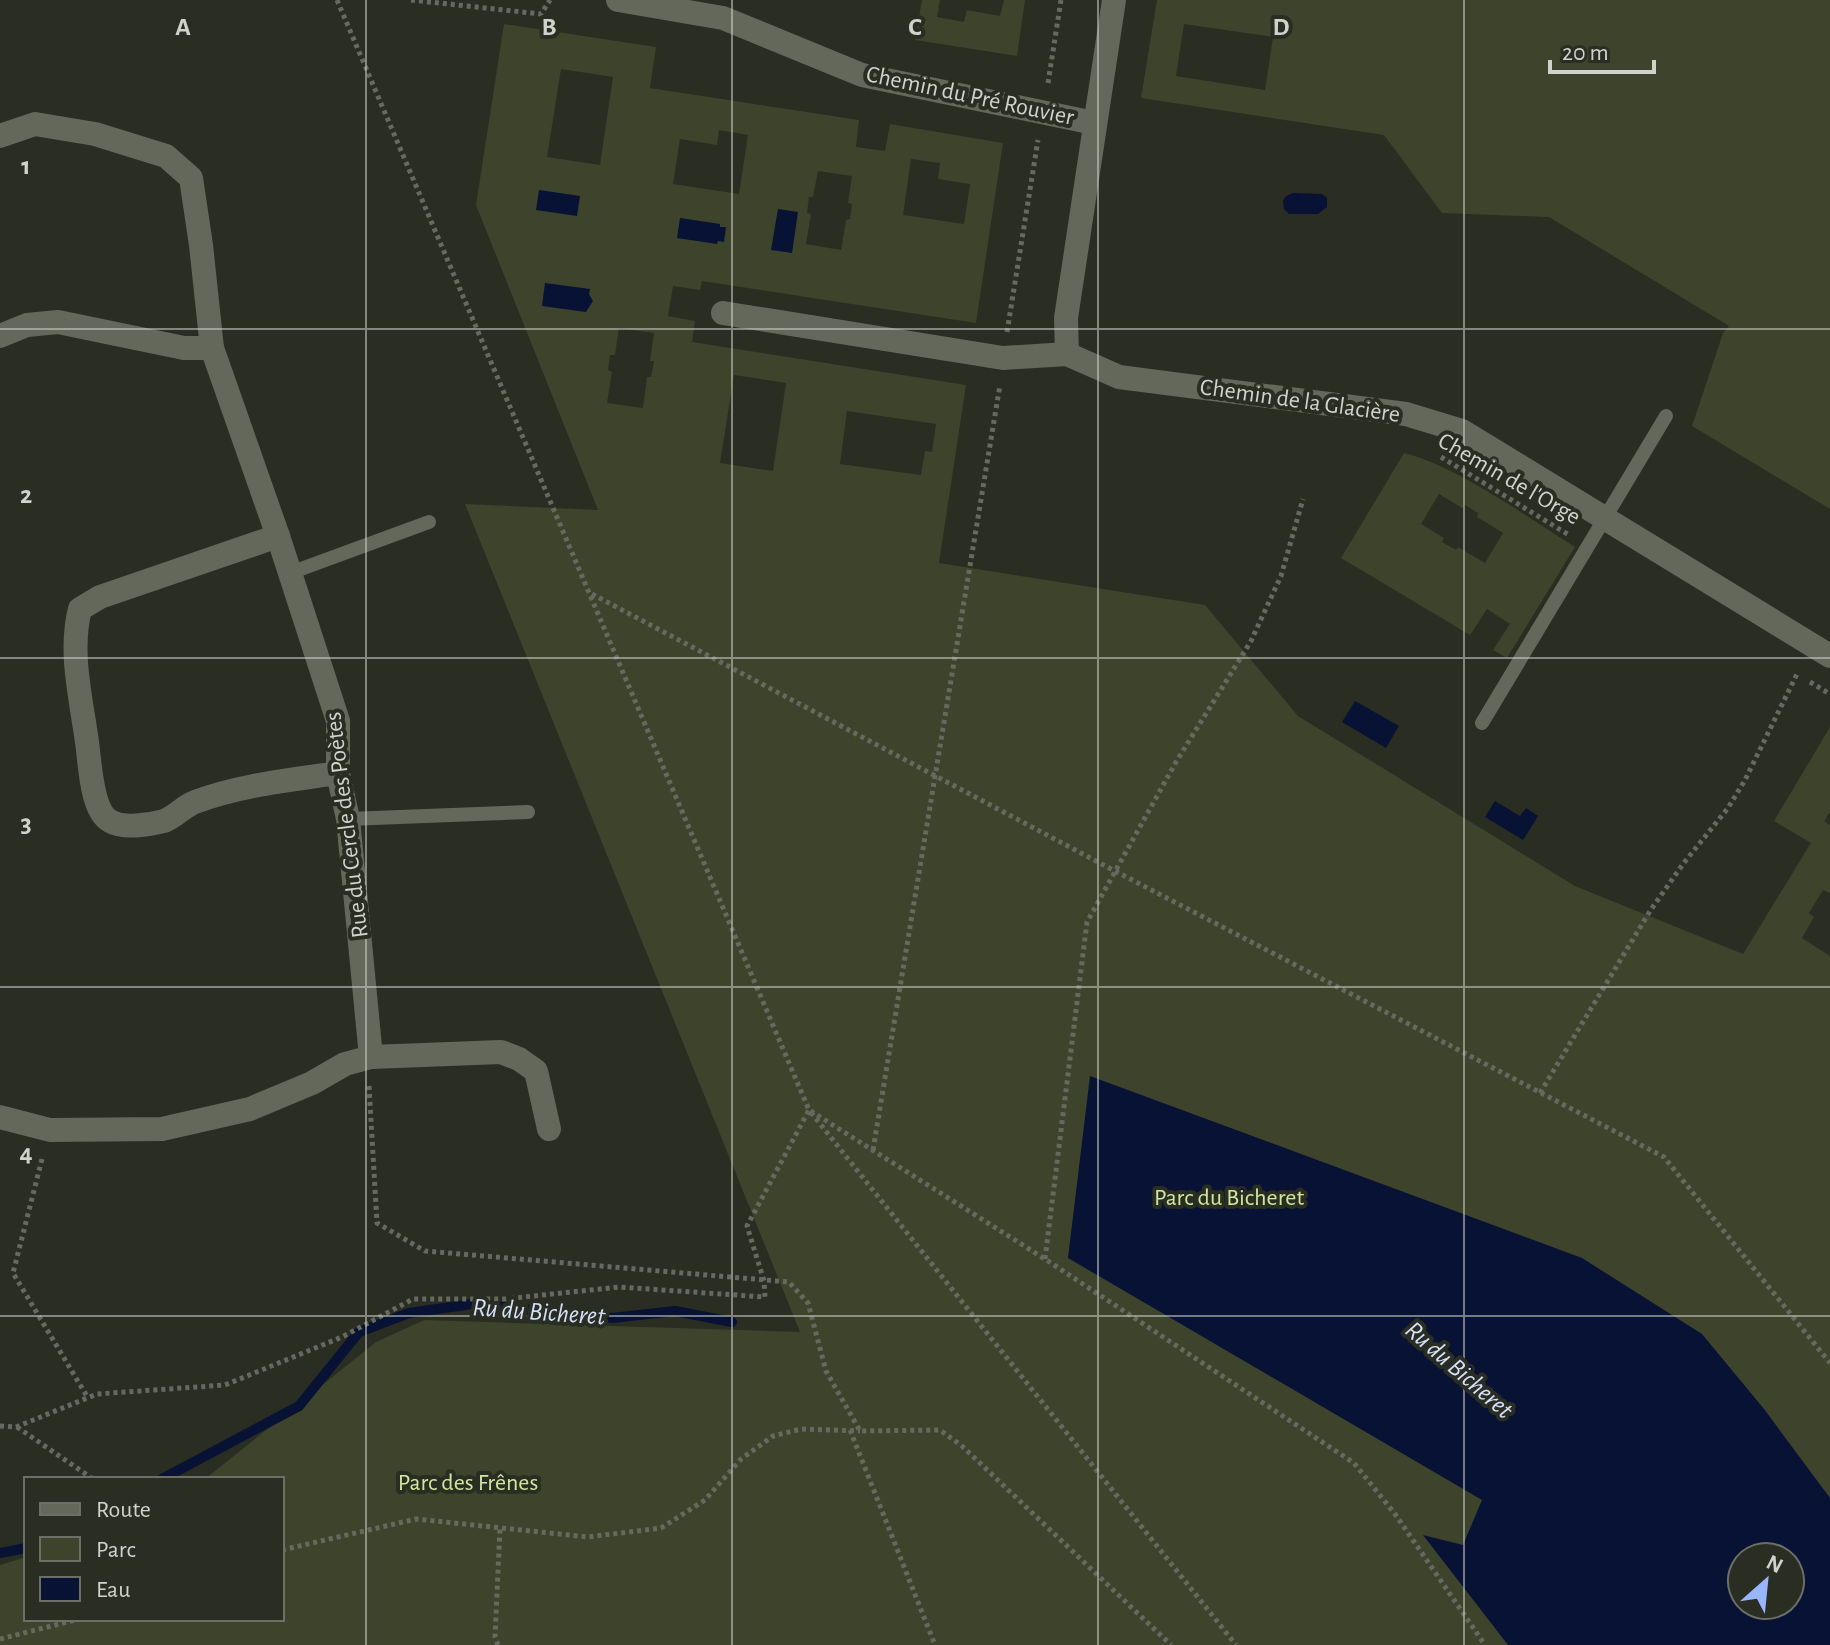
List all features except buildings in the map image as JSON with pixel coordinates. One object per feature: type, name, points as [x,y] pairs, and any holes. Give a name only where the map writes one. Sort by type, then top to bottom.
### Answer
[{"type":"street","name":"Chemin du Pré Rouvier","points":[[618,0],[723,18],[862,75],[1094,123]]},
{"type":"street","points":[[723,313],[1003,358],[1067,354],[1066,318],[1114,0]]},
{"type":"street","name":"Rue du Cercle des Poètes","points":[[0,136],[35,124],[95,134],[166,156],[191,178],[212,348],[338,721],[338,773],[348,819],[371,1057]]},
{"type":"street","points":[[0,336],[27,325],[58,322],[184,348],[212,348]]},
{"type":"street","name":"Chemin de la Glacière","points":[[1067,354],[1119,377],[1406,414],[1462,431],[1830,656]]},
{"type":"street","points":[[278,536],[100,597],[80,609],[74,632],[77,672],[94,792],[101,814],[111,822],[125,826],[165,820],[193,803],[235,791],[338,773]]},
{"type":"street","points":[[0,1117],[50,1130],[162,1129],[250,1109],[312,1083],[345,1064],[371,1057],[501,1052],[536,1071],[549,1129]]},
{"type":"lane","points":[[1482,723],[1666,416]]},
{"type":"lane","points":[[290,573],[429,522]]},
{"type":"lane","points":[[348,819],[528,812]]},
{"type":"path","points":[[337,0],[809,1110],[1236,1645]]},
{"type":"path","points":[[411,0],[541,14],[550,0]]},
{"type":"path","points":[[873,1150],[1061,0]]},
{"type":"path","name":"Chemin de l'Orge","points":[[1436,454],[1589,547]]},
{"type":"path","points":[[1045,1259],[1087,922],[1176,762],[1251,641],[1281,576],[1303,499]]},
{"type":"path","points":[[590,593],[1664,1157],[1830,1363]]},
{"type":"path","points":[[1784,666],[1830,694]]},
{"type":"path","points":[[1540,1093],[1650,911],[1728,808],[1797,674]]},
{"type":"path","points":[[371,1057],[368,1097],[377,1223],[425,1251],[789,1282],[808,1303],[826,1371],[860,1431]]},
{"type":"path","points":[[809,1110],[1045,1259],[1354,1463],[1395,1514],[1485,1645]]},
{"type":"path","points":[[0,1426],[16,1427],[97,1394],[225,1385],[342,1337],[413,1299],[505,1299],[619,1287],[765,1297],[764,1281],[747,1226],[809,1110]]},
{"type":"path","points":[[50,1130],[13,1273],[88,1398]]},
{"type":"path","points":[[16,1427],[90,1477]]},
{"type":"path","points":[[284,1550],[416,1519],[588,1537],[661,1528],[705,1500],[741,1459],[773,1436],[801,1429],[940,1430],[962,1446],[1171,1645]]},
{"type":"path","points":[[850,1430],[935,1645]]},
{"type":"path","points":[[498,1645],[495,1637],[500,1528]]},
{"type":"path","points":[[0,1639],[71,1621]]},
{"type":"green space","points":[[922,0],[940,0],[937,17],[964,22],[967,10],[1000,16],[1004,0],[1025,0],[1017,56],[915,40]]},
{"type":"green space","points":[[1157,0],[1830,0],[1830,509],[1692,426],[1723,333],[1729,326],[1549,217],[1442,213],[1384,135],[1141,98]],"holes":[[[1184,24],[1273,37],[1265,90],[1176,76]]]},
{"type":"green space","name":"Parc du Bicheret","points":[[504,24],[656,47],[650,88],[859,120],[856,147],[885,151],[890,124],[1003,143],[976,323],[702,281],[700,290],[673,286],[668,316],[695,321],[692,342],[966,385],[939,563],[1205,605],[1298,716],[1575,886],[1743,954],[1811,843],[1774,821],[1830,727],[1830,812],[1824,821],[1830,825],[1830,893],[1823,890],[1809,913],[1814,917],[1802,938],[1830,956],[1830,1645],[0,1645],[0,1565],[24,1558],[24,1621],[284,1621],[284,1477],[207,1477],[376,1342],[424,1320],[800,1332],[465,504],[598,510],[476,205]],"holes":[[[561,69],[613,77],[600,165],[547,157]],[[719,130],[748,135],[739,194],[673,184],[680,139],[717,145]],[[911,159],[940,163],[938,179],[970,184],[964,224],[903,215]],[[818,171],[852,176],[848,203],[852,204],[850,219],[846,220],[841,250],[806,244],[811,214],[807,213],[809,197],[813,197]],[[619,328],[654,333],[650,361],[654,361],[651,377],[647,377],[643,408],[607,403],[612,372],[608,370],[610,355],[615,355]],[[734,375],[786,383],[773,471],[720,463]],[[847,411],[936,424],[932,452],[925,451],[921,475],[840,464]]]},
{"type":"green space","points":[[1404,453],[1469,481],[1575,547],[1507,658],[1493,650],[1510,624],[1487,609],[1470,635],[1341,558]],"holes":[[[1439,494],[1462,508],[1465,505],[1478,513],[1477,517],[1503,533],[1485,563],[1458,547],[1456,550],[1442,542],[1444,538],[1421,524]]]},
{"type":"water","points":[[539,190],[580,196],[577,216],[536,210]]},
{"type":"water","points":[[1293,193],[1322,194],[1327,198],[1327,207],[1318,214],[1289,214],[1284,209],[1283,201]]},
{"type":"water","points":[[778,209],[798,212],[792,253],[771,250]]},
{"type":"water","points":[[680,218],[726,227],[724,242],[718,241],[717,244],[677,238]]},
{"type":"water","points":[[545,283],[590,289],[593,301],[586,312],[542,306]]},
{"type":"water","points":[[1355,701],[1399,726],[1386,748],[1342,722]]},
{"type":"water","points":[[1495,801],[1520,816],[1526,808],[1538,816],[1523,840],[1485,817]]},
{"type":"water","points":[[1090,1076],[1582,1258],[1702,1334],[1764,1409],[1830,1498],[1830,1645],[1508,1645],[1423,1535],[1463,1545],[1482,1500],[1068,1258]]},
{"type":"waterway","name":"Ru du Bicheret","points":[[166,1477],[299,1406],[359,1332],[409,1313],[472,1304],[612,1318],[675,1311],[732,1322]]},
{"type":"waterway","name":"Ru du Bicheret","points":[[0,1553],[24,1548]]},
{"type":"park label","name":"Parc des Frênes","points":[[468,1483]]}]
